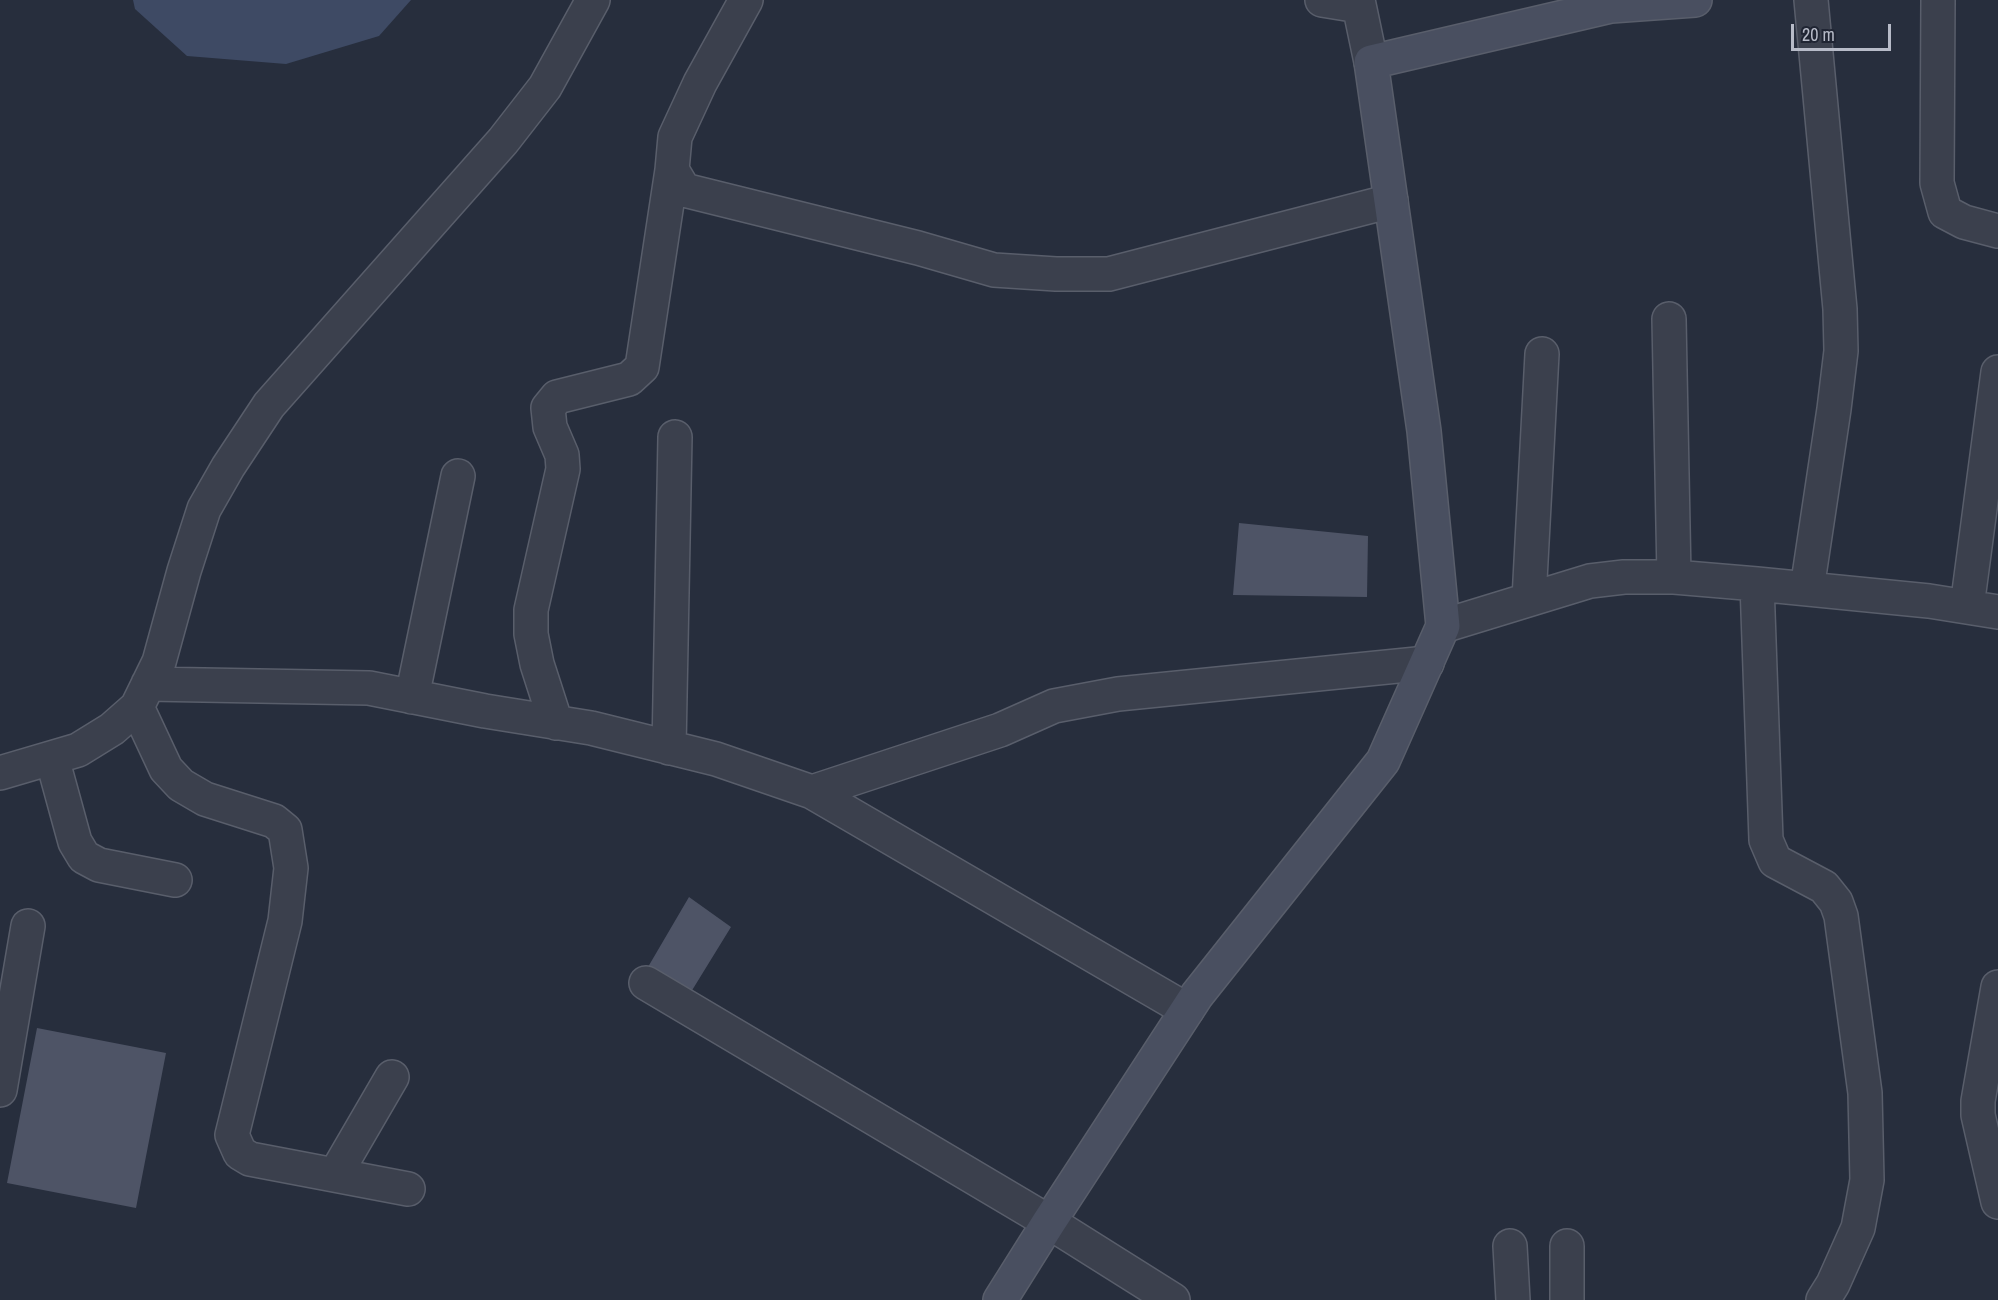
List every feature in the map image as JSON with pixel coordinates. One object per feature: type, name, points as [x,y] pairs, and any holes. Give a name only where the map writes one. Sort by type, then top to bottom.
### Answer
[{"type":"main road","points":[[1000,1300],[1197,995],[1383,761],[1443,626],[1425,431],[1371,62],[1610,3],[1695,0]]},
{"type":"street","points":[[0,773],[78,750],[112,729],[143,695],[159,662],[184,571],[204,510],[234,458],[269,405],[503,141],[545,87],[593,0]]},
{"type":"street","points":[[556,723],[537,664],[531,634],[531,610],[563,469],[562,455],[550,427],[548,408],[557,397],[629,379],[642,367],[672,170],[675,136],[700,83],[746,0]]},
{"type":"street","points":[[1322,0],[1359,3],[1371,62]]},
{"type":"street","points":[[1807,589],[1841,351],[1840,309],[1810,0]]},
{"type":"street","points":[[1938,0],[1937,183],[1945,212],[1964,222],[1998,231]]},
{"type":"street","points":[[672,170],[684,190],[918,248],[994,270],[1056,274],[1109,274],[1391,201]]},
{"type":"street","points":[[1669,319],[1674,577]]},
{"type":"street","points":[[1529,599],[1542,354]]},
{"type":"street","points":[[1443,626],[1590,580],[1624,577],[1674,577],[1756,584],[1929,601],[1982,610],[1998,372]]},
{"type":"street","points":[[669,748],[675,437]]},
{"type":"street","points":[[412,696],[459,476]]},
{"type":"street","points":[[1756,584],[1766,840],[1775,861],[1824,887],[1836,902],[1841,916],[1865,1093],[1867,1180],[1858,1228],[1833,1284],[1823,1300]]},
{"type":"street","points":[[812,792],[1000,730],[1054,706],[1118,694],[1426,663]]},
{"type":"street","points":[[143,695],[369,688],[485,711],[591,728],[716,759],[812,792],[1187,1010]]},
{"type":"street","points":[[143,695],[166,769],[181,785],[205,799],[274,821],[285,830],[291,868],[285,921],[232,1135],[240,1153],[250,1159],[408,1189]]},
{"type":"street","points":[[52,758],[75,842],[84,857],[99,865],[176,880]]},
{"type":"street","points":[[0,1090],[28,926]]},
{"type":"street","points":[[646,983],[1049,1221],[1173,1300]]},
{"type":"street","points":[[1998,987],[1978,1101],[1978,1115],[1998,1202]]},
{"type":"street","points":[[335,1175],[392,1077]]},
{"type":"street","points":[[1510,1246],[1513,1300]]},
{"type":"street","points":[[1567,1246],[1567,1300]]},
{"type":"water","points":[[133,0],[411,0],[379,36],[286,64],[187,56],[135,9]]},
{"type":"building","points":[[1239,523],[1368,536],[1367,597],[1233,595]]},
{"type":"building","points":[[689,897],[731,927],[691,992],[648,967]]},
{"type":"building","points":[[37,1028],[166,1053],[136,1208],[7,1183]]}]
